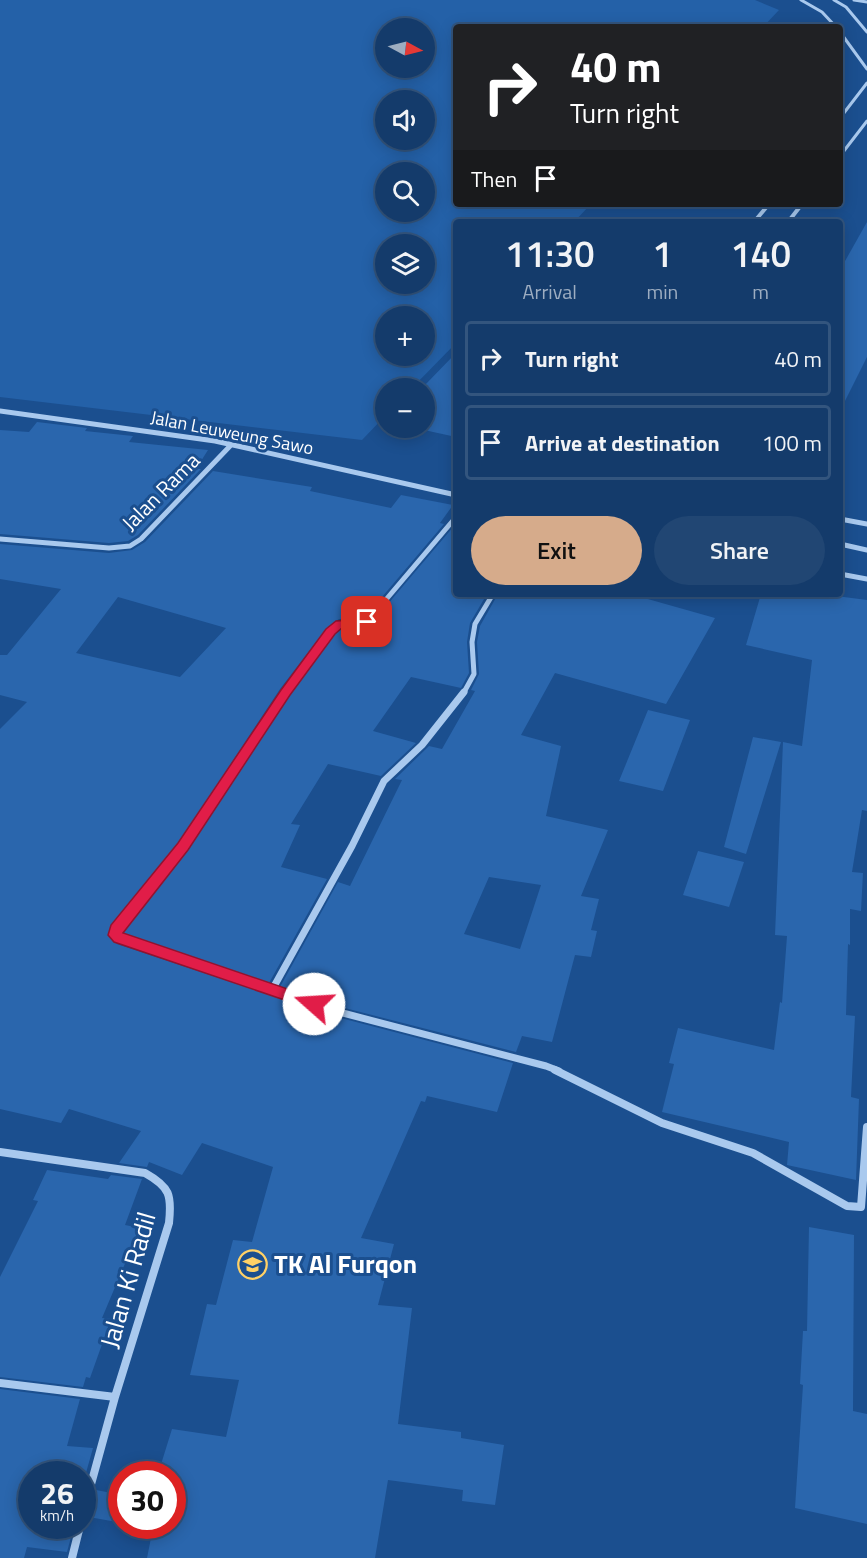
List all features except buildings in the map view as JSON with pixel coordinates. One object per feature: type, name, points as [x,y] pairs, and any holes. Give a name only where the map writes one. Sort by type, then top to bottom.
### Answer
[{"type":"street","points":[[801,0],[822,12],[833,24]]},
{"type":"street","points":[[834,0],[846,7],[867,32]]},
{"type":"street","points":[[854,0],[867,2]]},
{"type":"street","points":[[843,36],[867,69]]},
{"type":"street","points":[[843,114],[867,83]]},
{"type":"street","points":[[843,152],[867,121]]},
{"type":"street","points":[[843,146],[847,147]]},
{"type":"street","points":[[756,219],[766,207]]},
{"type":"street","points":[[790,219],[800,207]]},
{"type":"street","name":"Jalan Leuweung Sawo","points":[[0,411],[231,445],[453,494]]},
{"type":"street","name":"Jalan Rama","points":[[0,539],[109,548],[130,546],[141,539],[231,445]]},
{"type":"street","points":[[453,520],[367,622],[340,624],[331,631],[285,693],[183,847],[116,929],[115,935],[119,939],[335,1011],[546,1066],[578,1078],[632,1110],[662,1123],[753,1153],[847,1206],[861,1207],[867,1127]]},
{"type":"street","points":[[843,520],[867,524]]},
{"type":"street","points":[[843,545],[867,550]]},
{"type":"street","points":[[843,575],[867,579]]},
{"type":"street","points":[[272,990],[352,846],[384,781],[422,745],[463,694],[474,674],[472,642],[475,624],[491,597]]},
{"type":"street","name":"Jalan Ki Radil","points":[[0,1152],[146,1173],[162,1181],[172,1199],[169,1223],[96,1466]]},
{"type":"street","points":[[0,1383],[115,1397]]},
{"type":"street","points":[[72,1558],[77,1539]]},
{"type":"shaded area","points":[[0,0],[755,0],[779,10],[766,24],[453,24],[453,207],[588,207],[577,219],[453,219],[453,346],[435,364],[435,306],[375,306],[375,366],[434,366],[422,378],[375,378],[375,426],[362,440],[0,397]]},
{"type":"place","name":"TK Al Furqon","points":[[253,1264]]},
{"type":"route","points":[[314,1004],[119,939],[115,935],[116,929],[183,847],[285,693],[331,631],[346,622],[359,624],[367,622]]}]
